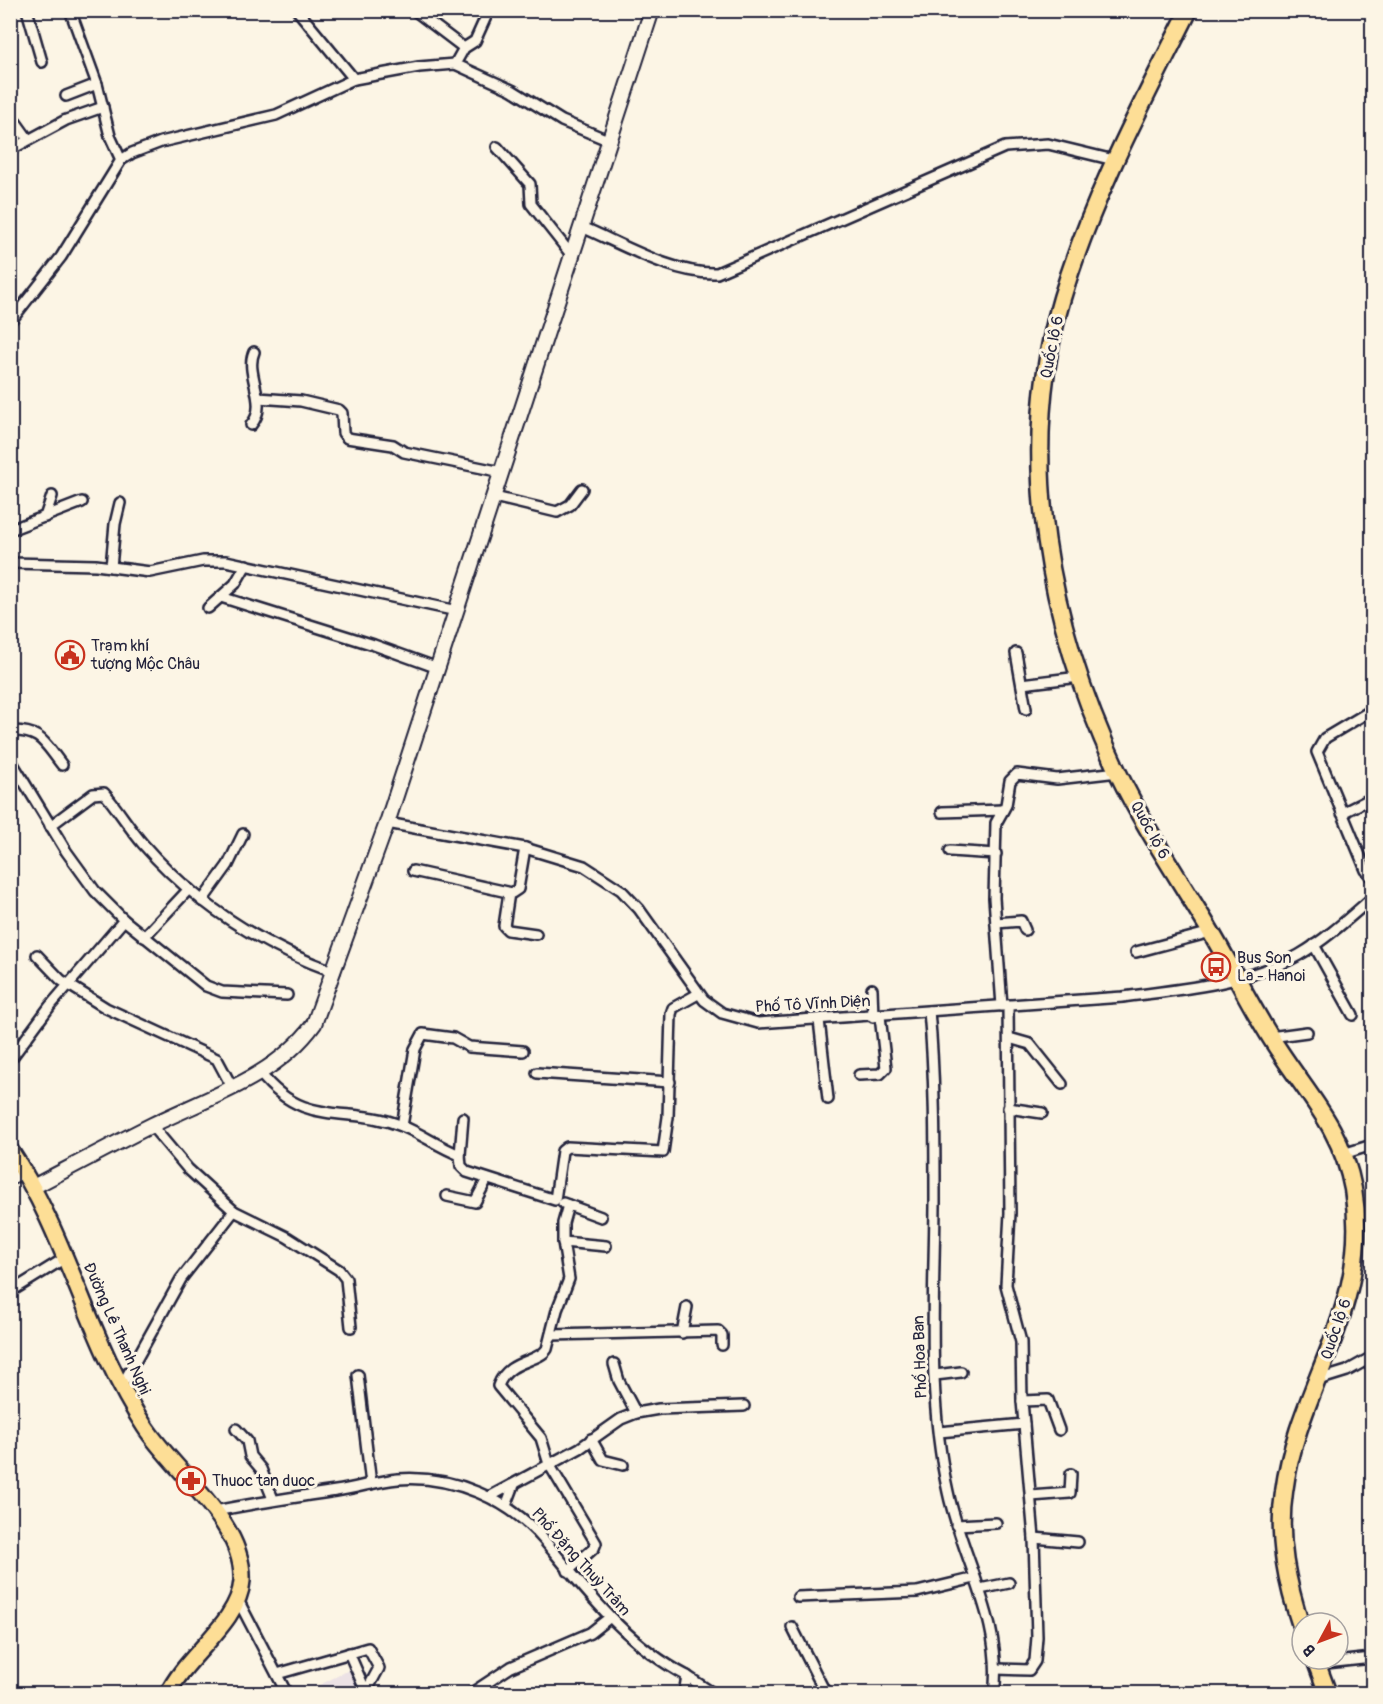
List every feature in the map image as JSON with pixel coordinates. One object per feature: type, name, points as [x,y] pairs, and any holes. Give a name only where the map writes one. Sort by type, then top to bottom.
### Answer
[{"type":"highway","name":"Quốc lộ 6","points":[[1189,10],[1114,160],[1079,244],[1062,297],[1052,334],[1043,406],[1043,514],[1056,595],[1079,677],[1118,772],[1169,865],[1238,977],[1270,1037],[1330,1122],[1343,1154],[1354,1204],[1354,1273],[1345,1311],[1293,1446],[1284,1488],[1281,1517],[1286,1569],[1297,1611]]},
{"type":"highway","points":[[1320,1671],[1328,1694]]},
{"type":"main road","name":"Đường Lê Thanh Nghị","points":[[10,1150],[33,1187],[121,1387],[157,1444],[215,1511],[238,1551],[242,1581],[237,1598],[226,1618],[179,1674],[168,1694]]},
{"type":"street","points":[[27,10],[42,62]]},
{"type":"street","points":[[70,10],[97,84],[110,136],[121,160]]},
{"type":"street","points":[[297,10],[354,80]]},
{"type":"street","points":[[414,10],[464,48]]},
{"type":"street","points":[[455,64],[464,48],[476,41],[489,10]]},
{"type":"street","points":[[33,1187],[151,1125],[260,1073],[305,1036],[314,1024],[335,972],[387,823],[652,10]]},
{"type":"street","points":[[10,322],[61,257],[121,160],[161,142],[276,115],[354,80],[419,67],[455,64],[512,90],[562,121],[610,141]]},
{"type":"street","points":[[66,96],[97,84]]},
{"type":"street","points":[[10,150],[66,120],[103,107]]},
{"type":"street","points":[[10,114],[28,139]]},
{"type":"street","points":[[582,227],[678,268],[700,274],[717,273],[1005,147],[1048,144],[1114,160]]},
{"type":"street","points":[[497,147],[531,184],[531,204],[573,257]]},
{"type":"street","points":[[251,425],[257,415],[258,398],[251,359],[254,352]]},
{"type":"street","points":[[258,398],[301,401],[339,410],[342,413],[343,433],[347,438],[393,445],[404,452],[502,472]]},
{"type":"street","points":[[494,497],[557,512],[570,505],[582,489]]},
{"type":"street","points":[[45,517],[52,496]]},
{"type":"street","points":[[10,530],[82,502]]},
{"type":"street","points":[[111,567],[115,524],[120,503]]},
{"type":"street","points":[[10,563],[111,567],[150,572],[215,560],[457,611]]},
{"type":"street","points":[[208,608],[235,584],[246,565]]},
{"type":"street","points":[[221,597],[366,642],[438,668]]},
{"type":"street","points":[[1016,653],[1026,709]]},
{"type":"street","points":[[1022,684],[1079,677]]},
{"type":"street","points":[[1372,710],[1325,738],[1317,748],[1318,757],[1366,870],[1372,878]]},
{"type":"street","points":[[10,731],[29,730],[37,734],[62,765]]},
{"type":"street","points":[[10,759],[79,871],[124,920],[144,937],[206,986],[222,992],[288,995]]},
{"type":"street","points":[[997,1669],[1025,1671],[1034,1666],[1037,1637],[1034,1538],[1022,1401],[1021,1342],[1006,1285],[1010,1213],[1009,1038],[996,923],[996,823],[1007,801],[1010,781],[1017,774],[1057,778],[1118,772]]},
{"type":"street","points":[[50,826],[93,794],[104,793],[141,843],[202,901],[252,936],[335,972]]},
{"type":"street","points":[[1342,813],[1372,798]]},
{"type":"street","points":[[942,812],[1003,810]]},
{"type":"street","name":"Phố Tô Vĩnh Diện","points":[[387,823],[525,848],[584,866],[621,890],[654,927],[698,994],[722,1013],[743,1021],[758,1023],[1123,997],[1182,989],[1238,977],[1285,961],[1314,945],[1372,898]]},
{"type":"street","points":[[202,901],[228,865],[243,834]]},
{"type":"street","points":[[413,871],[509,893],[518,889],[525,848]]},
{"type":"street","points":[[950,851],[996,854]]},
{"type":"street","points":[[144,937],[189,889]]},
{"type":"street","points":[[509,893],[504,927],[508,930],[536,934]]},
{"type":"street","points":[[10,1060],[68,985],[124,920]]},
{"type":"street","points":[[996,923],[1021,921],[1025,930]]},
{"type":"street","points":[[1136,952],[1211,932]]},
{"type":"street","points":[[1314,945],[1353,1015]]},
{"type":"street","points":[[37,955],[68,985],[128,1019],[208,1053],[224,1067],[232,1087]]},
{"type":"street","points":[[859,1075],[880,1074],[886,1068],[872,989]]},
{"type":"street","points":[[555,1200],[562,1151],[567,1147],[663,1152],[670,1082],[670,1014],[674,1008],[698,994]]},
{"type":"street","name":"Phố Hoa Ban","points":[[928,1011],[932,1041],[935,1205],[933,1301],[939,1432],[947,1490],[956,1525],[980,1589],[997,1669],[993,1694]]},
{"type":"street","points":[[819,1020],[828,1099]]},
{"type":"street","points":[[1270,1037],[1307,1032]]},
{"type":"street","points":[[402,1126],[415,1049],[423,1034],[453,1038],[469,1047],[523,1051]]},
{"type":"street","points":[[1009,1038],[1030,1044],[1062,1084]]},
{"type":"street","points":[[260,1073],[278,1092],[306,1107],[330,1115],[367,1118],[402,1126],[427,1141],[460,1155]]},
{"type":"street","points":[[537,1073],[670,1082]]},
{"type":"street","points":[[1008,1108],[1042,1113]]},
{"type":"street","points":[[463,1118],[460,1155],[461,1166],[467,1172],[601,1217]]},
{"type":"street","points":[[151,1125],[188,1169],[234,1211],[287,1236],[339,1270],[346,1279],[351,1327]]},
{"type":"street","points":[[1343,1154],[1372,1145]]},
{"type":"street","points":[[10,1180],[24,1172]]},
{"type":"street","points":[[447,1196],[475,1202],[487,1179]]},
{"type":"street","points":[[568,1205],[563,1223],[563,1242],[569,1279],[545,1352],[516,1365],[504,1376],[498,1386],[541,1438],[549,1464],[596,1543],[594,1548],[568,1571]]},
{"type":"street","points":[[121,1387],[181,1279],[234,1211]]},
{"type":"street","points":[[563,1242],[606,1246]]},
{"type":"street","points":[[10,1292],[65,1258]]},
{"type":"street","points":[[682,1333],[687,1306]]},
{"type":"street","points":[[551,1335],[718,1331],[722,1335],[722,1345]]},
{"type":"street","points":[[1318,1380],[1347,1371],[1372,1357]]},
{"type":"street","points":[[614,1364],[619,1381],[636,1413]]},
{"type":"street","points":[[935,1375],[961,1372]]},
{"type":"street","points":[[358,1375],[371,1484]]},
{"type":"street","points":[[1022,1401],[1048,1400],[1059,1430]]},
{"type":"street","points":[[489,1497],[514,1485],[621,1419],[636,1413],[658,1409],[744,1406]]},
{"type":"street","points":[[939,1432],[1024,1424]]},
{"type":"street","points":[[236,1428],[247,1441],[250,1456],[261,1469],[273,1499]]},
{"type":"street","points":[[591,1439],[603,1460],[623,1465]]},
{"type":"street","points":[[1031,1496],[1070,1493],[1071,1474]]},
{"type":"street","name":"Phố Đặng Thuỳ Trâm","points":[[215,1511],[273,1499],[414,1479],[456,1487],[489,1497],[506,1506],[534,1530],[609,1618],[644,1649],[714,1694]]},
{"type":"street","points":[[506,1506],[514,1485]]},
{"type":"street","points":[[956,1525],[996,1523]]},
{"type":"street","points":[[1034,1538],[1078,1542]]},
{"type":"street","points":[[798,1597],[917,1592],[975,1578]]},
{"type":"street","points":[[980,1589],[1010,1583]]},
{"type":"street","points":[[237,1598],[287,1694]]},
{"type":"street","points":[[470,1694],[511,1667],[590,1633],[609,1618]]},
{"type":"street","points":[[792,1627],[826,1694]]},
{"type":"street","points":[[277,1674],[368,1648],[379,1666],[366,1693]]},
{"type":"street","points":[[349,1653],[366,1693]]},
{"type":"street","points":[[1350,1659],[1372,1658]]},
{"type":"street","points":[[682,1692],[687,1677]]},
{"type":"shaded area","points":[[351,1669],[362,1693],[304,1693]]},
{"type":"place","name":"Trạm khí tượng Mộc Châu","points":[[70,655]]},
{"type":"place","name":"Bus Son La - Hanoi","points":[[1216,967]]},
{"type":"place","name":"Thuoc tan duoc","points":[[191,1481]]}]
